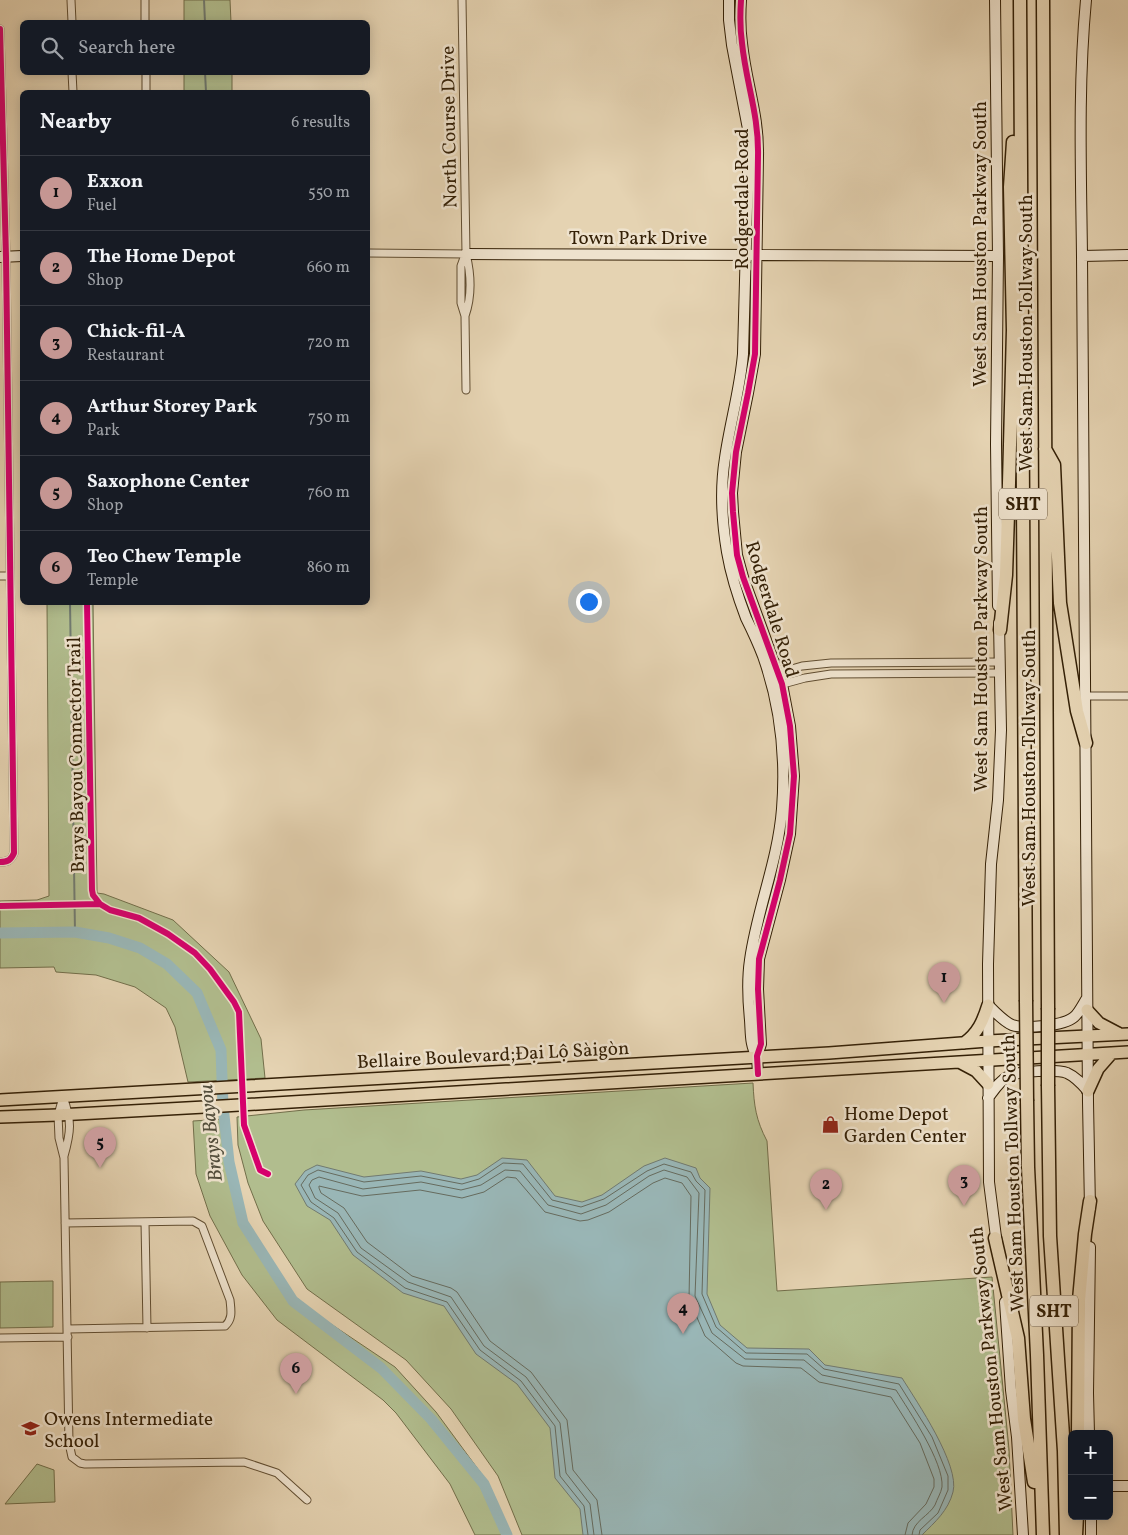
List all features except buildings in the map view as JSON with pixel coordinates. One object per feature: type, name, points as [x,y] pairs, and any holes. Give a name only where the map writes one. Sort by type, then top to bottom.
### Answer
[{"type":"highway","name":"West Sam Houston Tollway South","points":[[1043,0],[1044,448],[1050,1236],[1064,1445],[1066,1535]]},
{"type":"highway","name":"West Sam Houston Tollway South","points":[[1020,4],[1027,1102],[1043,1535]]},
{"type":"highway","points":[[1000,630],[1006,575],[1013,330],[1010,187],[1020,4]]},
{"type":"highway","points":[[1044,448],[1054,465],[1060,603],[1077,711],[1086,744]]},
{"type":"highway","points":[[1078,1430],[1079,1300],[1090,1201]]},
{"type":"highway","points":[[995,1238],[1018,1338],[1024,1419],[1043,1535]]},
{"type":"highway","points":[[1076,1535],[1077,1520]]},
{"type":"main road","name":"Rodgerdale Road","points":[[729,0],[732,45],[749,134],[754,354],[746,376],[736,452],[727,493],[729,531],[774,674],[794,755],[794,793],[790,834],[780,880],[759,939]]},
{"type":"main road","name":"Rodgerdale Road","points":[[741,0],[740,23],[742,44],[758,133],[752,255]]},
{"type":"main road","name":"West Sam Houston Parkway South","points":[[995,0],[998,256],[997,586],[1000,630],[1001,730],[998,800],[990,882],[988,1005],[989,1182],[1006,1315],[1023,1535]]},
{"type":"main road","points":[[1086,0],[1080,93],[1087,1010],[1091,1226],[1089,1259],[1089,1430]]},
{"type":"main road","name":"Town Park Drive","points":[[466,254],[998,256]]},
{"type":"main road","points":[[1082,256],[1128,255]]},
{"type":"main road","points":[[3,257],[20,256]]},
{"type":"main road","name":"Rodgerdale Road","points":[[758,1074],[757,1056],[761,1044],[758,989],[759,939],[779,832],[783,791],[777,686]]},
{"type":"main road","points":[[779,832],[790,834]]},
{"type":"main road","points":[[964,1043],[981,1026],[988,1005],[1010,1024],[1018,1026],[1052,1024],[1062,1023],[1073,1018],[1087,998]]},
{"type":"main road","points":[[1087,1010],[1100,1023],[1124,1034]]},
{"type":"main road","name":"Bellaire Boulevard;Đại Lộ Sàigòn","points":[[0,1100],[1124,1034]]},
{"type":"main road","name":"Bellaire Boulevard;Đại Lộ Sàigòn","points":[[0,1117],[177,1109],[1128,1052]]},
{"type":"main road","points":[[1088,1091],[1098,1069],[1112,1053]]},
{"type":"main road","points":[[959,1062],[976,1071],[988,1084]]},
{"type":"main road","points":[[988,1098],[1000,1082],[1008,1076],[1021,1072],[1066,1072],[1088,1091]]},
{"type":"main road","points":[[471,1073],[472,1091]]},
{"type":"main road","points":[[176,1090],[177,1109]]},
{"type":"main road","points":[[1113,1486],[1128,1486]]},
{"type":"main road","points":[[1091,1520],[1091,1535]]},
{"type":"street","points":[[71,0],[72,20]]},
{"type":"street","points":[[145,0],[145,20]]},
{"type":"street","name":"North Course Drive","points":[[462,0],[466,254],[461,266],[461,303],[465,316],[466,390]]},
{"type":"street","points":[[0,29],[14,853],[12,859],[0,862]]},
{"type":"street","points":[[72,75],[72,90]]},
{"type":"street","points":[[146,75],[146,90]]},
{"type":"street","name":"Town Park Drive","points":[[370,253],[466,254]]},
{"type":"street","points":[[0,576],[10,576]]},
{"type":"street","points":[[882,662],[882,674]]},
{"type":"street","points":[[774,674],[821,663],[1000,662]]},
{"type":"street","points":[[777,686],[822,675],[1000,673]]},
{"type":"street","points":[[1085,696],[1128,696]]},
{"type":"street","points":[[62,1097],[68,1138],[64,1156],[69,1443],[72,1457],[85,1464],[244,1462],[277,1473],[307,1500]]},
{"type":"street","points":[[62,1097],[64,1115],[59,1138],[64,1156]]},
{"type":"street","points":[[65,1223],[193,1221],[202,1226],[230,1300],[231,1312],[229,1323],[225,1326],[68,1329]]},
{"type":"street","points":[[145,1222],[147,1328]]},
{"type":"street","points":[[0,1338],[68,1337]]},
{"type":"green space","points":[[184,0],[230,0],[231,20],[184,20]]},
{"type":"green space","points":[[184,75],[232,75],[232,90],[184,90]]},
{"type":"green space","points":[[47,605],[93,605],[97,893],[173,920],[229,972],[261,1039],[265,1078],[188,1082],[175,1027],[166,1008],[135,987],[96,975],[56,972],[54,967],[0,968],[0,901],[37,900],[49,896]]},
{"type":"green space","points":[[753,1083],[756,1113],[767,1141],[777,1291],[992,1277],[1009,1449],[1013,1535],[522,1535],[498,1476],[451,1409],[406,1360],[307,1289],[263,1221],[248,1183],[238,1145],[237,1117],[304,1110]]},
{"type":"green space","points":[[224,1119],[223,1134],[232,1179],[247,1221],[292,1294],[319,1316],[395,1367],[436,1412],[486,1480],[510,1535],[475,1535],[450,1484],[396,1413],[383,1400],[277,1320],[242,1275],[210,1216],[196,1174],[193,1121]]},
{"type":"green space","points":[[53,1281],[53,1327],[0,1328],[0,1282]]},
{"type":"green space","points":[[37,1464],[54,1470],[55,1502],[5,1504]]},
{"type":"water","points":[[502,1158],[527,1160],[555,1196],[582,1202],[602,1195],[644,1166],[665,1158],[696,1168],[700,1178],[710,1188],[707,1294],[720,1325],[747,1348],[809,1349],[825,1365],[902,1378],[927,1417],[950,1466],[953,1492],[941,1516],[922,1535],[583,1535],[580,1509],[555,1478],[550,1428],[517,1384],[476,1354],[444,1306],[403,1293],[353,1255],[330,1220],[307,1206],[295,1184],[305,1171],[317,1165],[364,1177],[421,1171],[461,1179],[477,1175]]},
{"type":"waterway","points":[[204,0],[205,20]]},
{"type":"waterway","points":[[205,75],[206,90]]},
{"type":"waterway","points":[[70,605],[75,932]]},
{"type":"waterway","name":"Brays Bayou","points":[[0,933],[75,932],[109,938],[140,948],[167,964],[197,993],[221,1050],[223,1106],[229,1162],[243,1223],[293,1301],[381,1368],[431,1419],[484,1484],[507,1535]]},
{"type":"cycle path","points":[[741,0],[741,38],[758,141],[755,354],[736,452],[732,493],[733,512],[737,555],[743,577],[782,684],[790,726],[794,776],[790,834],[759,959],[758,989],[761,1044],[757,1056],[758,1074]]},
{"type":"cycle path","points":[[0,29],[6,257],[14,853],[9,860],[0,862]]},
{"type":"cycle path","name":"Brays Bayou Connector Trail","points":[[87,605],[92,890],[93,895],[100,904]]},
{"type":"cycle path","points":[[0,906],[100,904],[110,910],[139,918],[168,934],[195,953],[210,969],[239,1012],[244,1125],[260,1170],[268,1174]]},
{"type":"place","name":"Exxon","points":[[944,1003]]},
{"type":"place","name":"Home Depot Garden Center","points":[[830,1124]]},
{"type":"place","name":"Saxophone Center","points":[[100,1168]]},
{"type":"place","name":"Chick-fil-A","points":[[964,1206]]},
{"type":"place","name":"The Home Depot","points":[[826,1210]]},
{"type":"place","name":"Arthur Storey Park","points":[[683,1334]]},
{"type":"place","name":"Teo Chew Temple","points":[[296,1394]]},
{"type":"place","name":"Owens Intermediate School","points":[[30,1429]]}]
